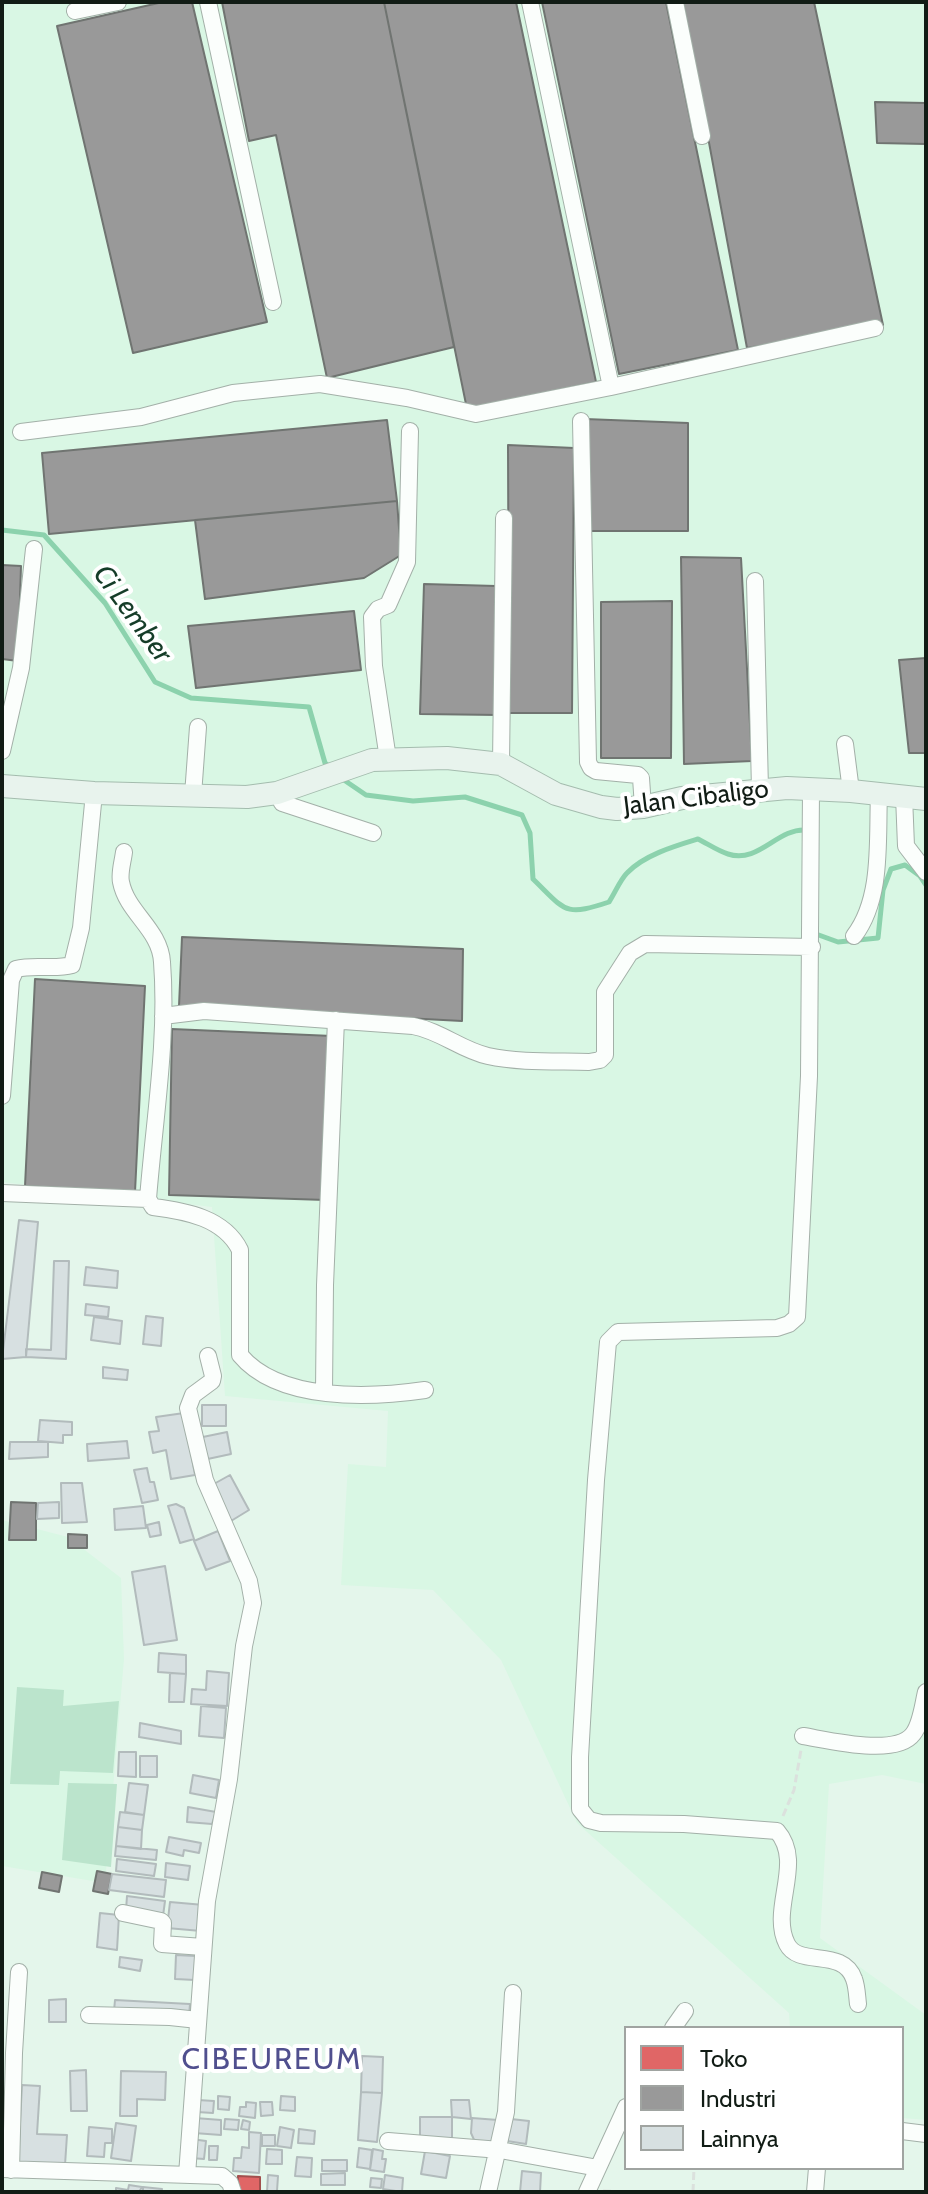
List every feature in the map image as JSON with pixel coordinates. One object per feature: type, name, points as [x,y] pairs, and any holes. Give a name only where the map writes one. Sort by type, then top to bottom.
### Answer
[{"type":"main road","name":"Jalan Cibaligo","points":[[2,786],[94,793],[247,797],[277,793],[372,760],[447,758],[501,764],[556,794],[617,809],[760,789],[851,791],[915,798]]},
{"type":"street","points":[[75,11],[118,2]]},
{"type":"street","points":[[208,2],[273,302]]},
{"type":"street","points":[[530,2],[611,387]]},
{"type":"street","points":[[675,2],[702,136]]},
{"type":"street","points":[[21,432],[141,417],[233,393],[320,384],[407,398],[476,414],[875,328]]},
{"type":"street","points":[[581,421],[588,762],[596,771],[638,775],[641,778],[643,807]]},
{"type":"street","points":[[388,759],[374,666],[372,617],[378,609],[388,605],[407,562],[410,431]]},
{"type":"street","points":[[501,764],[504,518]]},
{"type":"street","points":[[2,751],[21,668],[34,549]]},
{"type":"street","points":[[755,581],[760,789]]},
{"type":"street","points":[[193,795],[198,727]]},
{"type":"street","points":[[845,744],[851,791]]},
{"type":"street","points":[[811,789],[809,1076],[797,1317],[777,1328],[618,1332],[608,1342],[596,1480],[580,1757],[580,1809],[589,1820],[601,1823],[684,1824],[777,1831],[788,1846],[783,1922],[785,1941],[790,1950],[800,1955],[838,1961],[854,1977],[858,2004]]},
{"type":"street","points":[[2,1096],[11,980],[16,969],[29,965],[64,968],[72,965],[75,959],[81,928],[94,793]]},
{"type":"street","points":[[277,793],[282,803],[373,833]]},
{"type":"street","points":[[854,936],[865,923],[875,882],[879,794]]},
{"type":"street","points":[[915,798],[906,846],[926,872]]},
{"type":"street","points":[[124,852],[120,880],[128,898],[159,942],[162,960],[163,1016],[148,1199],[153,1207],[199,1216],[224,1228],[235,1240],[240,1250],[240,1355],[251,1368],[296,1389],[395,1394],[425,1390]]},
{"type":"street","points":[[163,1016],[204,1011],[428,1029],[441,1033],[457,1045],[488,1056],[600,1060],[606,1050],[605,992],[630,953],[645,944],[812,947]]},
{"type":"street","points":[[324,1392],[325,1285],[336,1020]]},
{"type":"street","points":[[2,1193],[148,1199]]},
{"type":"street","points":[[187,2175],[207,1901],[229,1779],[244,1646],[253,1603],[249,1581],[205,1480],[188,1408],[193,1395],[212,1381],[208,1356]]},
{"type":"street","points":[[803,1736],[888,1747],[902,1742],[913,1734],[926,1692]]},
{"type":"street","points":[[123,1913],[161,1921],[162,1944],[203,1947]]},
{"type":"street","points":[[19,1972],[7,2169],[222,2176],[230,2183],[233,2192]]},
{"type":"street","points":[[488,2192],[500,2150],[506,2112],[513,1993]]},
{"type":"street","points":[[674,2026],[685,2011]]},
{"type":"street","points":[[89,2015],[198,2020]]},
{"type":"street","points":[[587,2192],[624,2112]]},
{"type":"street","points":[[904,2131],[926,2134]]},
{"type":"street","points":[[388,2141],[500,2150],[598,2168]]},
{"type":"street","points":[[815,2192],[817,2170]]},
{"type":"path","points":[[777,1831],[794,1790],[803,1736]]},
{"type":"path","points":[[693,2192],[694,2170]]},
{"type":"shaded area","points":[[2,2],[926,2],[926,1784],[882,1775],[829,1784],[820,1938],[926,2015],[926,2120],[904,2118],[904,2026],[790,2026],[789,2013],[577,1823],[501,1660],[433,1590],[341,1585],[348,1464],[386,1467],[388,1411],[225,1396],[212,1207],[2,1182]]},
{"type":"shaded area","points":[[2,1520],[68,1537],[121,1578],[124,1659],[105,1883],[2,1866]]},
{"type":"shaded area","points":[[17,1687],[64,1690],[63,1706],[119,1701],[113,1773],[60,1771],[59,1785],[10,1784]]},
{"type":"shaded area","points":[[68,1783],[117,1784],[111,1867],[62,1860]]},
{"type":"building: Toko","points":[[238,2176],[260,2177],[260,2192],[237,2192]]},
{"type":"building: Industri","points":[[163,2],[192,2],[267,322],[133,353],[57,26]]},
{"type":"building: Industri","points":[[222,2],[384,2],[454,347],[327,378],[276,135],[249,141]]},
{"type":"building: Industri","points":[[384,2],[516,2],[596,382],[467,409]]},
{"type":"building: Industri","points":[[542,2],[666,2],[738,350],[619,374]]},
{"type":"building: Industri","points":[[683,2],[814,2],[883,325],[747,348]]},
{"type":"building: Industri","points":[[875,102],[926,103],[926,144],[877,143]]},
{"type":"building: Industri","points":[[585,419],[688,423],[688,531],[586,531]]},
{"type":"building: Industri","points":[[387,420],[397,501],[49,534],[42,453]]},
{"type":"building: Industri","points":[[508,445],[574,448],[572,713],[509,713]]},
{"type":"building: Industri","points":[[397,501],[401,555],[364,578],[205,599],[195,520]]},
{"type":"building: Industri","points":[[681,557],[741,558],[752,761],[684,764]]},
{"type":"building: Industri","points":[[2,565],[21,566],[18,661],[2,659]]},
{"type":"building: Industri","points":[[424,584],[496,586],[499,715],[420,714]]},
{"type":"building: Industri","points":[[672,601],[671,758],[601,758],[601,602]]},
{"type":"building: Industri","points":[[354,611],[361,670],[196,688],[188,626]]},
{"type":"building: Industri","points":[[926,658],[926,753],[909,753],[899,660]]},
{"type":"building: Industri","points":[[182,937],[463,949],[462,1021],[179,1006]]},
{"type":"building: Industri","points":[[35,979],[145,986],[135,1192],[25,1186]]},
{"type":"building: Industri","points":[[172,1029],[332,1036],[326,1200],[169,1195]]},
{"type":"building: Industri","points":[[11,1502],[36,1503],[36,1540],[9,1540]]},
{"type":"building: Industri","points":[[68,1534],[87,1535],[87,1548],[68,1548]]},
{"type":"building: Industri","points":[[97,1871],[112,1874],[108,1894],[93,1891]]},
{"type":"building: Industri","points":[[42,1872],[62,1876],[59,1892],[39,1888]]},
{"type":"building: Lainnya","points":[[19,1220],[38,1222],[26,1357],[2,1359]]},
{"type":"building: Lainnya","points":[[54,1261],[69,1261],[66,1359],[26,1357],[26,1349],[51,1350]]},
{"type":"building: Lainnya","points":[[86,1267],[118,1271],[117,1288],[84,1285]]},
{"type":"building: Lainnya","points":[[86,1304],[109,1307],[108,1317],[85,1315]]},
{"type":"building: Lainnya","points":[[146,1316],[163,1318],[161,1346],[143,1344]]},
{"type":"building: Lainnya","points":[[94,1317],[122,1321],[120,1344],[91,1340]]},
{"type":"building: Lainnya","points":[[103,1367],[128,1370],[127,1380],[103,1378]]},
{"type":"building: Lainnya","points":[[202,1405],[226,1405],[226,1426],[202,1426]]},
{"type":"building: Lainnya","points":[[184,1413],[195,1475],[171,1479],[166,1450],[153,1453],[149,1432],[159,1431],[156,1417]]},
{"type":"building: Lainnya","points":[[40,1420],[72,1422],[72,1435],[63,1435],[63,1443],[38,1441]]},
{"type":"building: Lainnya","points":[[227,1432],[231,1454],[203,1460],[198,1438]]},
{"type":"building: Lainnya","points":[[127,1441],[129,1458],[88,1461],[87,1444]]},
{"type":"building: Lainnya","points":[[10,1442],[48,1442],[48,1457],[9,1459]]},
{"type":"building: Lainnya","points":[[147,1468],[158,1500],[142,1503],[134,1470]]},
{"type":"building: Lainnya","points":[[230,1475],[249,1510],[231,1521],[212,1485]]},
{"type":"building: Lainnya","points":[[61,1483],[82,1483],[87,1522],[62,1523]]},
{"type":"building: Lainnya","points":[[59,1502],[59,1518],[37,1519],[38,1503]]},
{"type":"building: Lainnya","points":[[176,1504],[184,1508],[194,1539],[180,1543],[168,1506]]},
{"type":"building: Lainnya","points":[[143,1506],[146,1528],[115,1530],[114,1509]]},
{"type":"building: Lainnya","points":[[159,1522],[161,1535],[150,1537],[147,1525]]},
{"type":"building: Lainnya","points":[[218,1531],[230,1561],[206,1570],[194,1541]]},
{"type":"building: Lainnya","points":[[165,1566],[177,1640],[144,1645],[132,1572]]},
{"type":"building: Lainnya","points":[[159,1653],[186,1655],[186,1674],[158,1672]]},
{"type":"building: Lainnya","points":[[207,1671],[229,1673],[227,1706],[191,1704],[192,1689],[206,1690]]},
{"type":"building: Lainnya","points":[[170,1673],[186,1674],[184,1702],[169,1702]]},
{"type":"building: Lainnya","points":[[201,1706],[226,1708],[224,1738],[199,1736]]},
{"type":"building: Lainnya","points":[[140,1723],[181,1731],[181,1744],[139,1737]]},
{"type":"building: Lainnya","points":[[119,1752],[136,1752],[136,1777],[118,1776]]},
{"type":"building: Lainnya","points":[[140,1756],[157,1756],[157,1777],[140,1777]]},
{"type":"building: Lainnya","points":[[193,1775],[219,1780],[216,1798],[190,1793]]},
{"type":"building: Lainnya","points":[[129,1783],[148,1785],[144,1815],[125,1812]]},
{"type":"building: Lainnya","points":[[188,1807],[216,1812],[212,1824],[187,1822]]},
{"type":"building: Lainnya","points":[[120,1812],[144,1815],[142,1830],[118,1827]]},
{"type":"building: Lainnya","points":[[118,1827],[142,1830],[141,1849],[116,1846]]},
{"type":"building: Lainnya","points":[[169,1837],[201,1843],[199,1853],[184,1850],[183,1856],[166,1852]]},
{"type":"building: Lainnya","points":[[116,1846],[157,1850],[156,1860],[115,1856]]},
{"type":"building: Lainnya","points":[[117,1859],[156,1864],[154,1876],[116,1871]]},
{"type":"building: Lainnya","points":[[166,1863],[190,1866],[188,1880],[165,1877]]},
{"type":"building: Lainnya","points":[[112,1874],[166,1880],[164,1897],[109,1890]]},
{"type":"building: Lainnya","points":[[127,1896],[165,1901],[163,1916],[126,1910]]},
{"type":"building: Lainnya","points":[[170,1902],[204,1905],[201,1931],[167,1928]]},
{"type":"building: Lainnya","points":[[100,1913],[119,1915],[117,1950],[97,1947]]},
{"type":"building: Lainnya","points":[[176,1955],[195,1956],[195,1980],[175,1979]]},
{"type":"building: Lainnya","points":[[120,1957],[142,1960],[140,1971],[119,1967]]},
{"type":"building: Lainnya","points":[[66,1999],[66,2022],[49,2022],[49,2000]]},
{"type":"building: Lainnya","points":[[115,2000],[190,2004],[189,2016],[114,2011]]},
{"type":"building: Lainnya","points":[[362,2056],[383,2057],[382,2093],[361,2092]]},
{"type":"building: Lainnya","points":[[86,2070],[87,2111],[71,2111],[70,2071]]},
{"type":"building: Lainnya","points":[[121,2071],[166,2072],[165,2100],[137,2099],[137,2116],[120,2116]]},
{"type":"building: Lainnya","points":[[22,2085],[40,2086],[37,2134],[67,2135],[65,2165],[18,2162]]},
{"type":"building: Lainnya","points":[[361,2092],[382,2093],[377,2142],[358,2140]]},
{"type":"building: Lainnya","points":[[218,2096],[230,2097],[229,2110],[218,2109]]},
{"type":"building: Lainnya","points":[[281,2096],[295,2097],[295,2111],[280,2110]]},
{"type":"building: Lainnya","points":[[198,2100],[214,2101],[213,2113],[197,2112]]},
{"type":"building: Lainnya","points":[[451,2100],[469,2100],[471,2119],[452,2117]]},
{"type":"building: Lainnya","points":[[246,2102],[256,2103],[255,2118],[239,2116],[240,2107],[246,2107]]},
{"type":"building: Lainnya","points":[[260,2102],[272,2102],[273,2115],[261,2116]]},
{"type":"building: Lainnya","points":[[420,2117],[452,2117],[452,2143],[420,2143]]},
{"type":"building: Lainnya","points":[[195,2118],[221,2120],[221,2135],[194,2133]]},
{"type":"building: Lainnya","points":[[472,2118],[498,2120],[496,2144],[475,2142],[471,2133]]},
{"type":"building: Lainnya","points":[[225,2119],[239,2120],[238,2130],[224,2129]]},
{"type":"building: Lainnya","points":[[511,2119],[529,2121],[526,2144],[507,2141]]},
{"type":"building: Lainnya","points":[[243,2120],[250,2122],[249,2130],[241,2129]]},
{"type":"building: Lainnya","points":[[116,2123],[136,2126],[131,2161],[111,2158]]},
{"type":"building: Lainnya","points":[[89,2127],[112,2129],[112,2143],[105,2143],[104,2157],[87,2156]]},
{"type":"building: Lainnya","points":[[280,2127],[294,2130],[291,2148],[277,2146]]},
{"type":"building: Lainnya","points":[[299,2129],[315,2131],[314,2144],[298,2143]]},
{"type":"building: Lainnya","points":[[249,2132],[261,2133],[259,2173],[233,2171],[234,2158],[241,2158],[242,2147],[249,2148]]},
{"type":"building: Lainnya","points":[[262,2135],[275,2135],[275,2146],[262,2146]]},
{"type":"building: Lainnya","points":[[191,2139],[206,2141],[204,2159],[190,2158]]},
{"type":"building: Lainnya","points":[[209,2146],[218,2146],[217,2160],[209,2160]]},
{"type":"building: Lainnya","points":[[359,2148],[372,2150],[370,2169],[357,2167]]},
{"type":"building: Lainnya","points":[[267,2149],[282,2150],[282,2164],[266,2164]]},
{"type":"building: Lainnya","points":[[373,2149],[383,2151],[382,2159],[386,2159],[384,2172],[370,2170]]},
{"type":"building: Lainnya","points":[[425,2151],[450,2156],[446,2178],[421,2174]]},
{"type":"building: Lainnya","points":[[297,2157],[312,2158],[311,2177],[295,2176]]},
{"type":"building: Lainnya","points":[[322,2160],[347,2160],[347,2171],[322,2171]]},
{"type":"building: Lainnya","points":[[522,2171],[541,2173],[540,2192],[520,2192]]},
{"type":"building: Lainnya","points":[[345,2173],[345,2185],[321,2185],[321,2174]]},
{"type":"building: Lainnya","points":[[268,2175],[278,2176],[277,2191],[282,2192],[267,2192]]},
{"type":"building: Lainnya","points":[[385,2175],[403,2178],[402,2192],[383,2189]]},
{"type":"building: Lainnya","points":[[371,2178],[382,2179],[381,2188],[370,2187]]},
{"type":"building: Lainnya","points":[[129,2185],[142,2187],[139,2192],[116,2192],[116,2188],[128,2190]]},
{"type":"building: Lainnya","points":[[143,2187],[162,2189],[161,2192],[143,2192]]},
{"type":"waterway","name":"Ci Lember","points":[[2,530],[44,535],[105,603],[155,682],[191,698],[309,707],[325,763],[331,768]]},
{"type":"waterway","name":"Ci Lember","points":[[341,778],[366,795],[413,801],[465,797],[522,815],[530,833],[533,879],[560,904],[574,910],[609,902],[622,879],[634,867],[651,856],[680,845],[698,839],[724,853],[739,856],[759,850],[786,834],[806,830]]},
{"type":"waterway","name":"Ci Lember","points":[[816,934],[838,942],[878,938],[883,890],[891,869],[905,865],[926,885]]},
{"type":"district","name":"CIBEUREUM","points":[[272,2060]]}]
